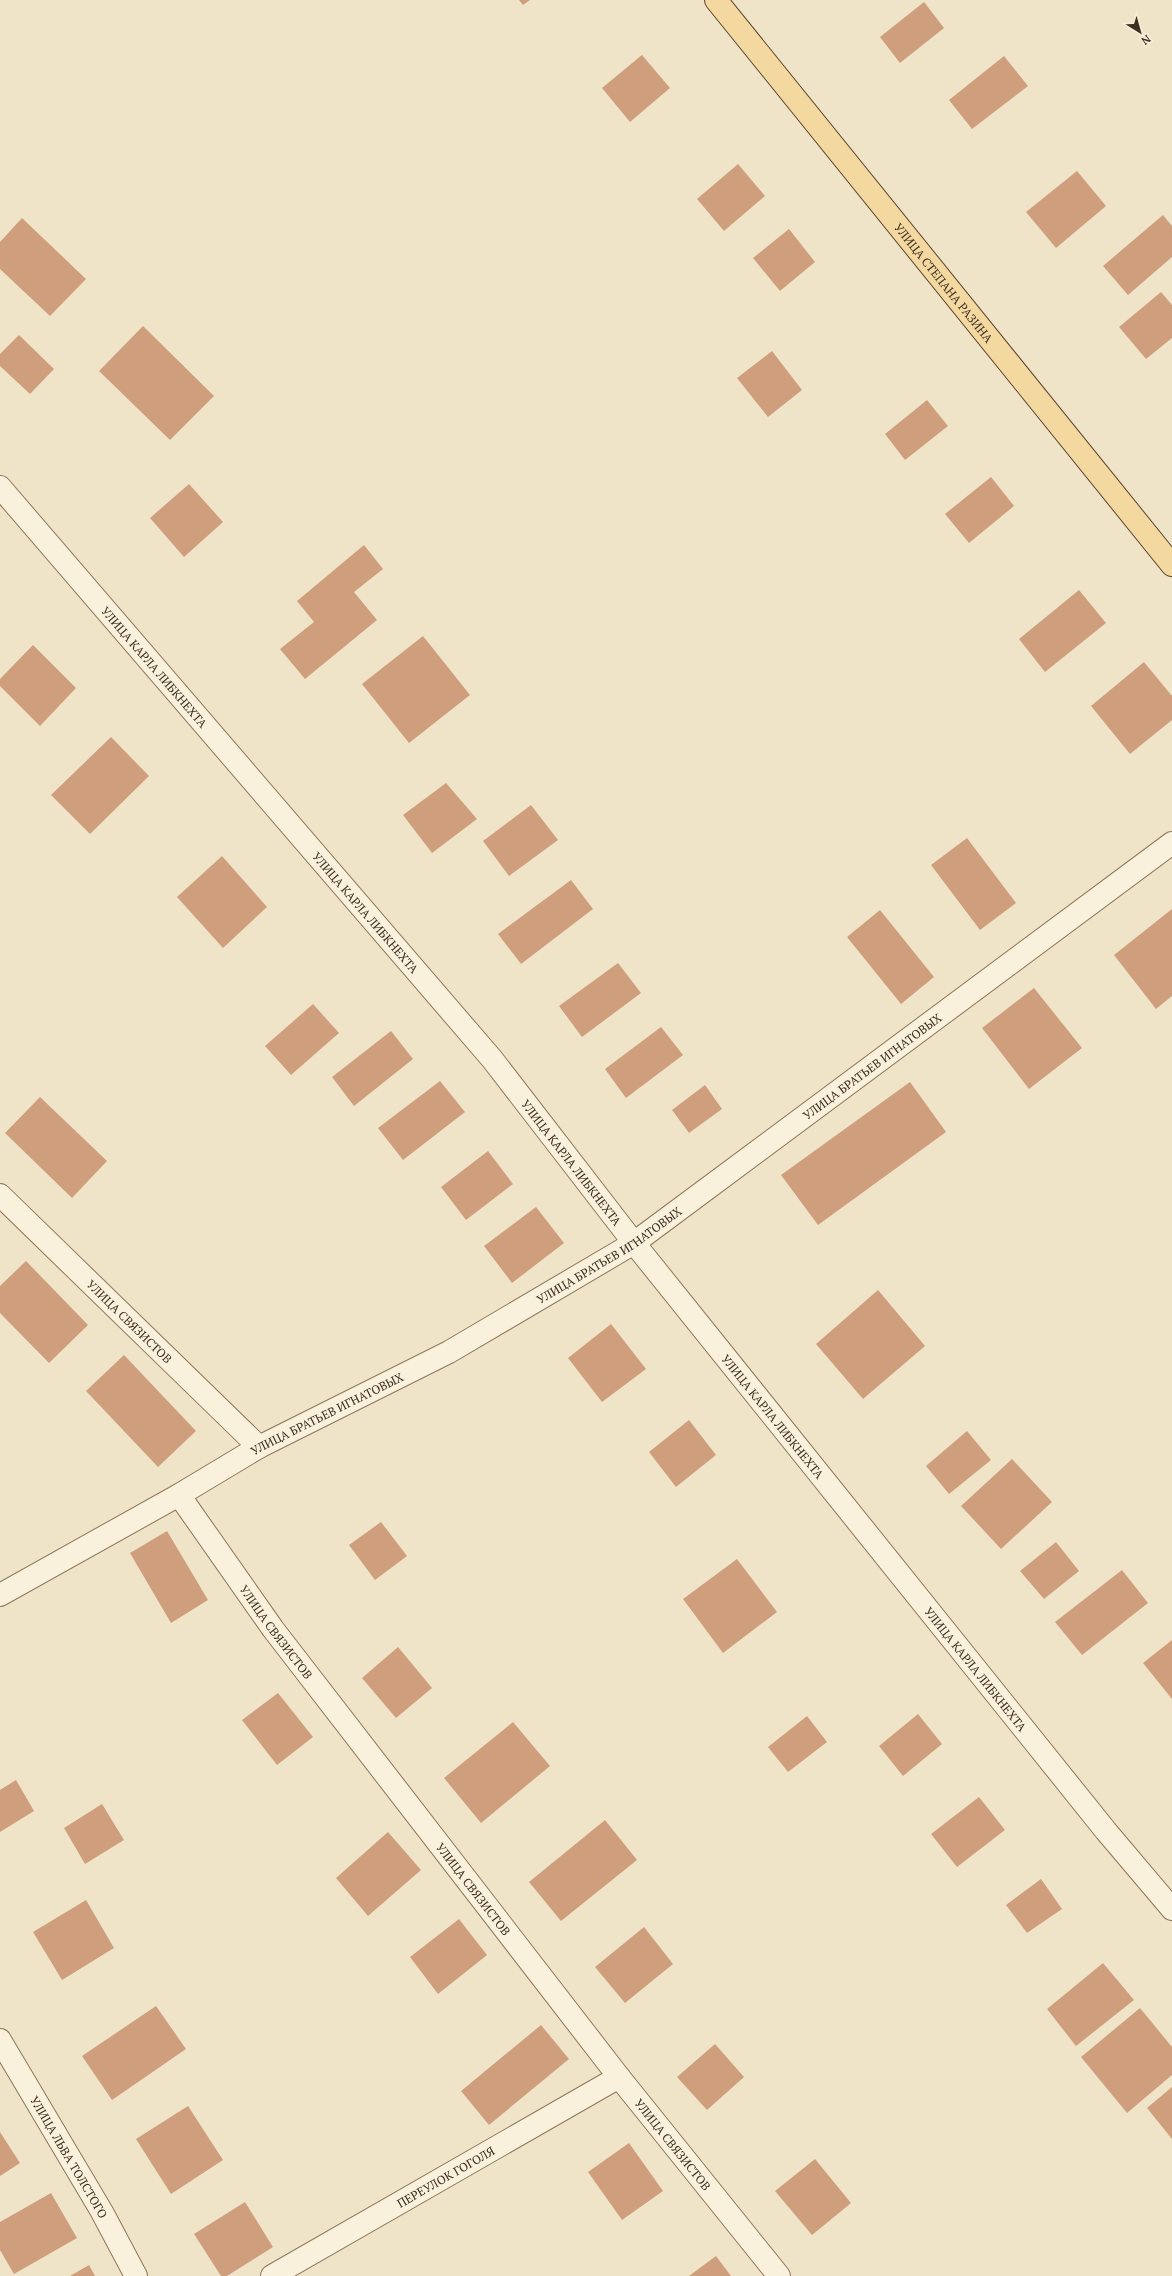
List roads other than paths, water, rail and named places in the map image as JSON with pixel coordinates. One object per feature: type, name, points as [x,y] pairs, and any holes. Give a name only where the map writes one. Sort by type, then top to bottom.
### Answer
[{"type":"main road","name":"УЛИЦА СТЕПАНА РАЗИНА","points":[[716,0],[1172,565]]},
{"type":"street","name":"УЛИЦА КАРЛА ЛИБКНЕХТА","points":[[0,487],[492,1059],[634,1243],[1106,1831],[1172,1909]]},
{"type":"street","name":"УЛИЦА БРАТЬЕВ ИГНАТОВЫХ","points":[[0,1595],[179,1495],[259,1447],[449,1352],[634,1243],[1172,843]]},
{"type":"street","name":"УЛИЦА СВЯЗИСТОВ","points":[[0,1195],[259,1447]]},
{"type":"street","name":"УЛИЦА СВЯЗИСТОВ","points":[[179,1495],[273,1629],[619,2077],[779,2276]]},
{"type":"street","name":"УЛИЦА ЛЬВА ТОЛСТОГО","points":[[0,2040],[102,2212],[136,2276]]},
{"type":"street","name":"ПЕРЕУЛОК ГОГОЛЯ","points":[[272,2276],[619,2077]]}]
